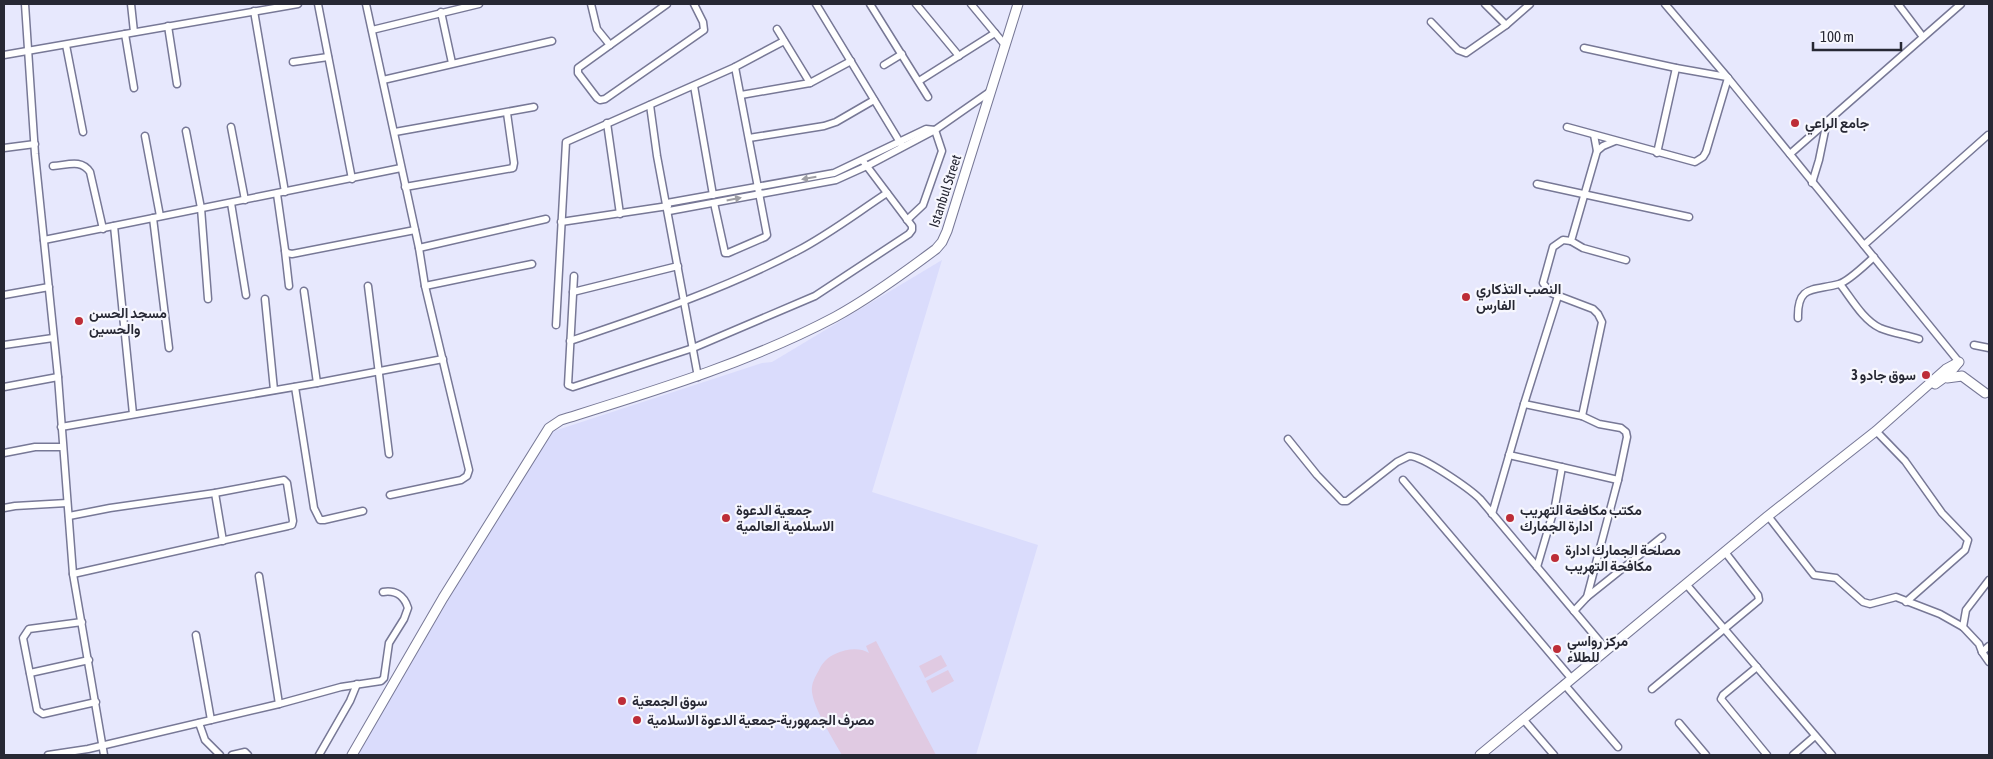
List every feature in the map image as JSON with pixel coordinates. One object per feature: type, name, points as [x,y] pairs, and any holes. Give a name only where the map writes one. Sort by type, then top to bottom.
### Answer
[{"type":"street","points":[[25,4],[35,144],[58,376],[73,574],[104,755]]},
{"type":"street","points":[[131,4],[134,32]]},
{"type":"street","points":[[4,55],[29,52],[274,6],[298,4]]},
{"type":"street","points":[[318,4],[352,179]]},
{"type":"street","points":[[366,4],[395,132],[425,286],[469,470],[467,476],[460,480],[390,495]]},
{"type":"street","points":[[372,30],[479,4]]},
{"type":"street","points":[[591,4],[597,29],[610,45]]},
{"type":"street","points":[[667,4],[578,68],[578,73],[597,98],[600,100],[605,99],[704,30],[703,22],[694,4]]},
{"type":"street","points":[[816,4],[901,145]]},
{"type":"street","points":[[870,4],[928,97]]},
{"type":"street","points":[[916,4],[959,56]]},
{"type":"street","points":[[971,4],[1005,46]]},
{"type":"street","name":"Istanbul Street","points":[[352,755],[443,598],[549,428],[561,420],[698,377],[763,351],[835,316],[891,282],[936,249],[944,237],[1018,4]]},
{"type":"street","points":[[1485,4],[1506,25]]},
{"type":"street","points":[[1432,22],[1458,50],[1466,53],[1506,25],[1530,4]]},
{"type":"street","points":[[1665,4],[1727,77],[1987,396]]},
{"type":"street","points":[[1898,4],[1923,37]]},
{"type":"street","points":[[1790,154],[1961,4]]},
{"type":"street","points":[[254,11],[286,192]]},
{"type":"street","points":[[441,12],[452,63]]},
{"type":"street","points":[[168,26],[177,84]]},
{"type":"street","points":[[777,29],[810,83]]},
{"type":"street","points":[[919,81],[995,33]]},
{"type":"street","points":[[125,34],[134,88]]},
{"type":"street","points":[[383,80],[552,41]]},
{"type":"street","points":[[556,325],[566,142],[736,68],[784,41]]},
{"type":"street","points":[[66,45],[83,132]]},
{"type":"street","points":[[1584,48],[1727,77]]},
{"type":"street","points":[[884,65],[902,54]]},
{"type":"street","points":[[293,62],[328,57]]},
{"type":"street","points":[[741,95],[810,83],[851,61]]},
{"type":"street","points":[[714,203],[723,250],[728,253],[762,239],[767,235],[736,68]]},
{"type":"street","points":[[1657,153],[1676,68]]},
{"type":"street","points":[[1568,127],[1690,162],[1698,161],[1703,157],[1727,77]]},
{"type":"street","points":[[694,86],[712,195]]},
{"type":"street","points":[[561,222],[668,207],[714,203],[836,180],[901,145],[926,129],[935,130],[992,90]]},
{"type":"street","points":[[749,138],[824,126],[836,122],[874,100]]},
{"type":"street","points":[[650,104],[698,377]]},
{"type":"street","points":[[395,132],[534,107]]},
{"type":"street","points":[[967,108],[977,108],[983,117]]},
{"type":"street","points":[[405,187],[513,168],[507,113]]},
{"type":"street","points":[[1812,183],[1827,121]]},
{"type":"street","points":[[607,123],[620,214]]},
{"type":"street","points":[[230,127],[244,200]]},
{"type":"street","points":[[907,220],[923,205],[942,151],[935,130]]},
{"type":"street","points":[[186,131],[201,208],[208,299]]},
{"type":"street","points":[[1571,241],[1597,151],[1594,135]]},
{"type":"street","points":[[1864,245],[1988,135]]},
{"type":"street","points":[[144,136],[156,217],[169,348]]},
{"type":"street","points":[[1597,151],[1603,146],[1616,141]]},
{"type":"street","points":[[4,148],[35,144]]},
{"type":"street","points":[[53,166],[79,163],[90,172],[103,229]]},
{"type":"street","points":[[668,207],[712,195],[834,173],[865,164]]},
{"type":"street","points":[[574,276],[568,385],[570,387],[692,348],[815,296],[909,234],[912,230],[907,220],[865,164]]},
{"type":"street","points":[[44,240],[401,168]]},
{"type":"street","points":[[1538,184],[1689,217]]},
{"type":"street","points":[[570,341],[684,302],[800,250],[887,193]]},
{"type":"street","points":[[277,194],[289,286]]},
{"type":"street","points":[[231,203],[246,295]]},
{"type":"street","points":[[419,248],[546,219]]},
{"type":"street","points":[[114,226],[133,414]]},
{"type":"street","points":[[285,250],[287,253],[292,254],[415,230]]},
{"type":"street","points":[[1582,416],[1602,322],[1594,309],[1548,291],[1544,283],[1553,247],[1563,240],[1571,241],[1583,248],[1626,260]]},
{"type":"street","points":[[1798,318],[1798,305],[1804,293],[1815,288],[1840,284],[1874,257]]},
{"type":"street","points":[[425,286],[532,264]]},
{"type":"street","points":[[573,292],[678,266]]},
{"type":"street","points":[[1840,284],[1852,300],[1875,324],[1881,328],[1919,339]]},
{"type":"street","points":[[368,286],[389,454]]},
{"type":"street","points":[[4,295],[48,287]]},
{"type":"street","points":[[304,292],[317,383]]},
{"type":"street","points":[[1492,514],[1558,296]]},
{"type":"street","points":[[265,298],[274,390]]},
{"type":"street","points":[[4,345],[53,338]]},
{"type":"street","points":[[1974,345],[1989,348]]},
{"type":"street","points":[[61,427],[295,387],[443,359]]},
{"type":"street","points":[[1910,401],[1942,380],[1952,372],[1959,362]]},
{"type":"street","points":[[1480,755],[1768,516],[1876,431],[1946,369],[1959,362]]},
{"type":"street","points":[[1942,380],[1956,375],[1962,376],[1987,396]]},
{"type":"street","points":[[4,387],[58,376]]},
{"type":"street","points":[[295,387],[314,508],[317,516],[320,520],[324,520],[363,511]]},
{"type":"street","points":[[1524,404],[1582,416],[1599,424],[1621,428],[1626,432],[1628,441],[1587,597]]},
{"type":"street","points":[[1876,431],[1905,461],[1942,513],[1968,540],[1965,550],[1906,602]]},
{"type":"street","points":[[1288,439],[1342,502],[1346,502],[1404,458],[1414,456],[1467,487],[1480,499],[1606,649]]},
{"type":"street","points":[[4,452],[35,447],[62,446]]},
{"type":"street","points":[[1509,455],[1618,480]]},
{"type":"street","points":[[1537,567],[1555,506],[1562,468]]},
{"type":"street","points":[[69,516],[284,480],[293,521],[292,525],[288,526],[73,574]]},
{"type":"street","points":[[1402,480],[1568,681],[1618,747]]},
{"type":"street","points":[[215,493],[223,541]]},
{"type":"street","points":[[4,508],[67,503]]},
{"type":"street","points":[[1768,516],[1814,575],[1836,578],[1863,602],[1870,604],[1896,597],[1928,608],[1963,627],[1978,644],[1989,662]]},
{"type":"street","points":[[1574,611],[1587,597],[1662,537]]},
{"type":"street","points":[[1652,689],[1724,628],[1755,605],[1759,598],[1725,552]]},
{"type":"street","points":[[259,576],[280,704]]},
{"type":"street","points":[[1963,627],[1966,610],[1989,580]]},
{"type":"street","points":[[1686,584],[1832,755]]},
{"type":"street","points":[[48,755],[199,723],[357,684],[378,682],[384,678],[389,643],[407,611],[406,603],[399,594],[389,591],[383,592]]},
{"type":"street","points":[[82,622],[26,631],[23,638],[37,710],[40,713],[43,714],[96,702]]},
{"type":"street","points":[[196,635],[211,720]]},
{"type":"street","points":[[1982,652],[1989,646]]},
{"type":"street","points":[[30,673],[89,660]]},
{"type":"street","points":[[1757,666],[1723,694],[1721,699],[1767,755]]},
{"type":"street","points":[[319,755],[350,701],[357,684]]},
{"type":"street","points":[[1523,719],[1554,755]]},
{"type":"street","points":[[199,723],[205,740],[220,755]]},
{"type":"street","points":[[1679,723],[1706,755]]},
{"type":"street","points":[[1793,755],[1815,736]]},
{"type":"street","points":[[232,755],[245,752],[248,755]]},
{"type":"shaded area","name":"جمعية الدعوة الاسلامية العالمية","points":[[942,260],[872,492],[1038,545],[976,755],[357,755],[520,478],[551,432],[762,363],[772,362]]},
{"type":"shaded area","points":[[876,641],[936,755],[842,755],[824,724],[813,699],[812,689],[822,665],[830,657],[844,651],[857,649],[869,653],[866,646]]},
{"type":"shaded area","points":[[941,655],[947,666],[925,678],[919,666]]},
{"type":"shaded area","points":[[948,670],[954,681],[932,693],[926,681]]},
{"type":"place","name":"جامع الراعي","points":[[1795,123]]},
{"type":"place","name":"النصب التذكاري الفارس","points":[[1466,297]]},
{"type":"place","name":"مسجد الحسن والحسين","points":[[79,321]]},
{"type":"place","name":"سوق جادو 3","points":[[1926,375]]},
{"type":"place","name":"جمعية الدعوة الاسلامية العالمية","points":[[726,518]]},
{"type":"place","name":"مكتب مكافحة التهريب ادارة الجمارك","points":[[1510,518]]},
{"type":"place","name":"مصلحة الجمارك ادارة مكافحة التهريب","points":[[1555,558]]},
{"type":"place","name":"مركز رواسي للطلاء","points":[[1557,649]]},
{"type":"place","name":"سوق الجمعية","points":[[622,701]]},
{"type":"place","name":"مصرف الجمهورية-جمعية الدعوة الاسلامية","points":[[637,720]]}]
